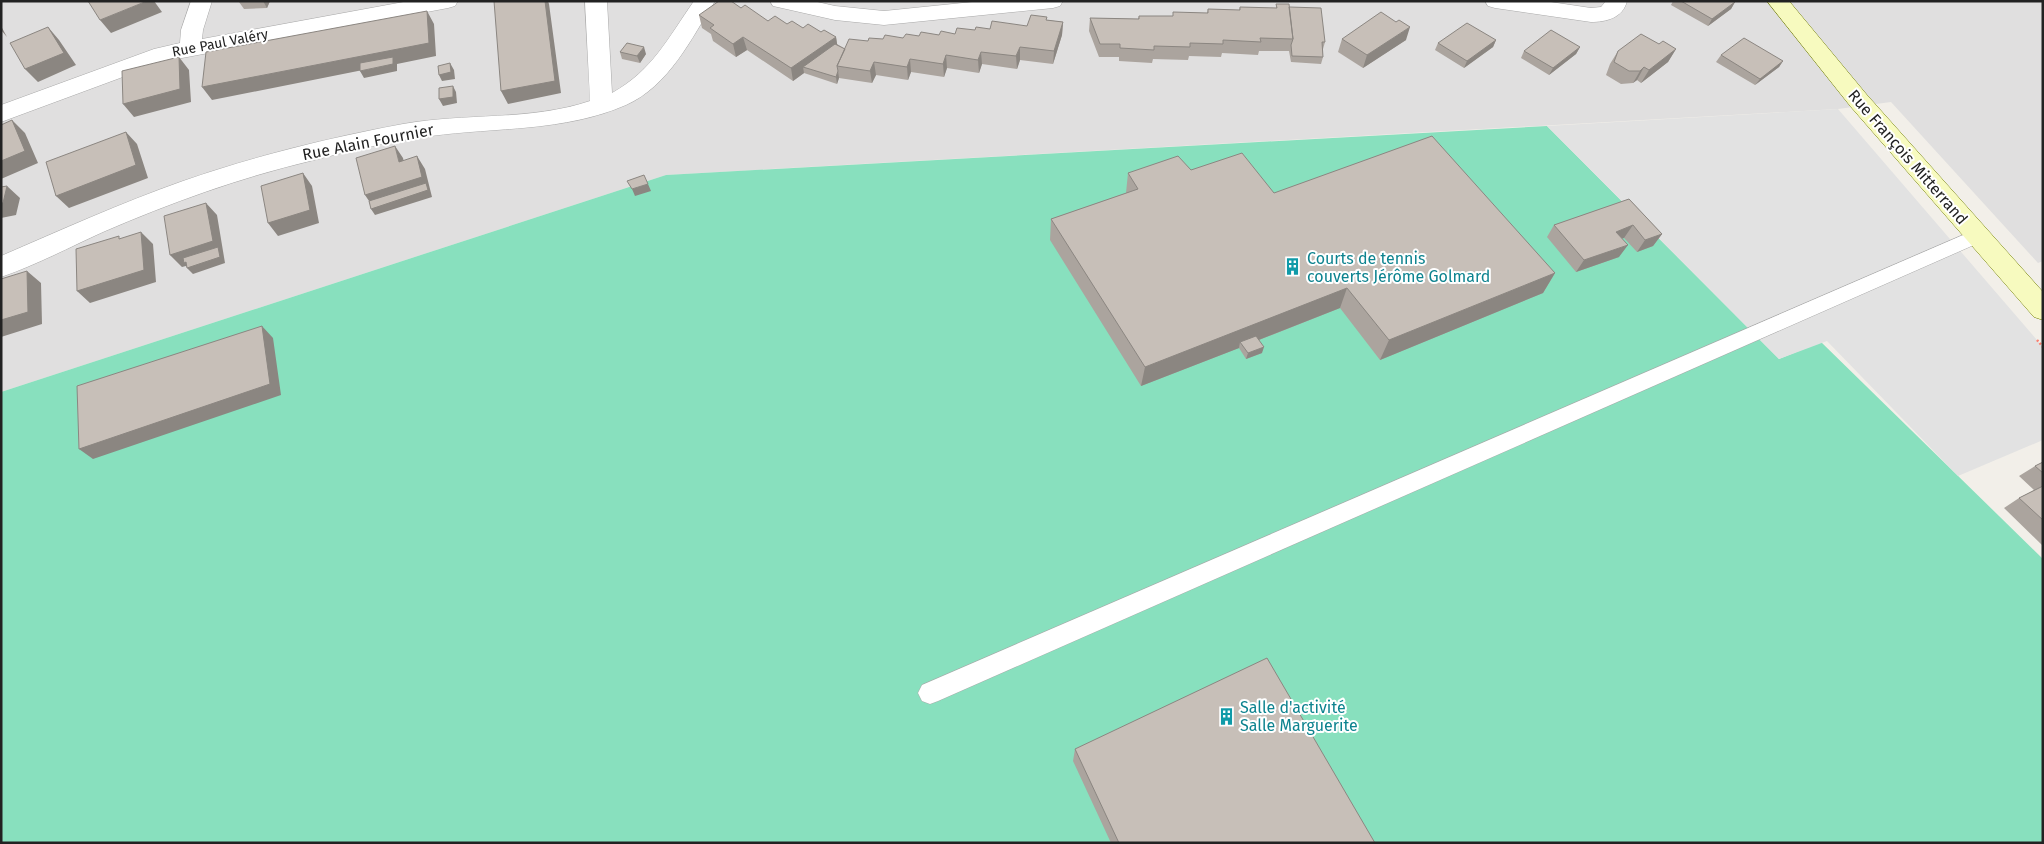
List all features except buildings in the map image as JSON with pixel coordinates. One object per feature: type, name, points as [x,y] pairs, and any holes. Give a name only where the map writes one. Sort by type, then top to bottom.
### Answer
[{"type":"street","points":[[190,48],[192,30],[202,1]]},
{"type":"street","name":"Rue Paul Valéry","points":[[1,114],[162,54],[448,1]]},
{"type":"street","points":[[596,1],[602,106]]},
{"type":"street","name":"Rue Alain Fournier","points":[[1,267],[82,230],[256,166],[407,131],[455,125],[547,120],[602,106],[636,88],[659,71],[705,1]]},
{"type":"street","points":[[780,1],[835,13],[884,18],[1053,1]]},
{"type":"street","points":[[1495,1],[1591,15],[1604,14],[1612,10],[1616,7],[1617,1]]},
{"type":"street","name":"Rue François Mitterrand","points":[[1777,1],[1859,101],[2043,310]]},
{"type":"lane","points":[[930,693],[1977,236]]},
{"type":"shaded area","points":[[1,1],[2043,1],[2043,261],[2038,263],[1891,102],[1838,109],[666,175],[1,392]]},
{"type":"shaded area","points":[[1838,109],[2043,347],[2043,440],[1958,476],[1827,341],[1779,359],[1547,126]]},
{"type":"green space","points":[[1547,126],[1779,359],[1821,342],[2043,559],[2043,843],[1,843],[1,392],[666,175]]},
{"type":"place","name":"Courts de tennis couverts Jérôme Golmard","points":[[1293,267]]},
{"type":"place","name":"Salle d'activité Salle Marguerite","points":[[1226,716]]}]
